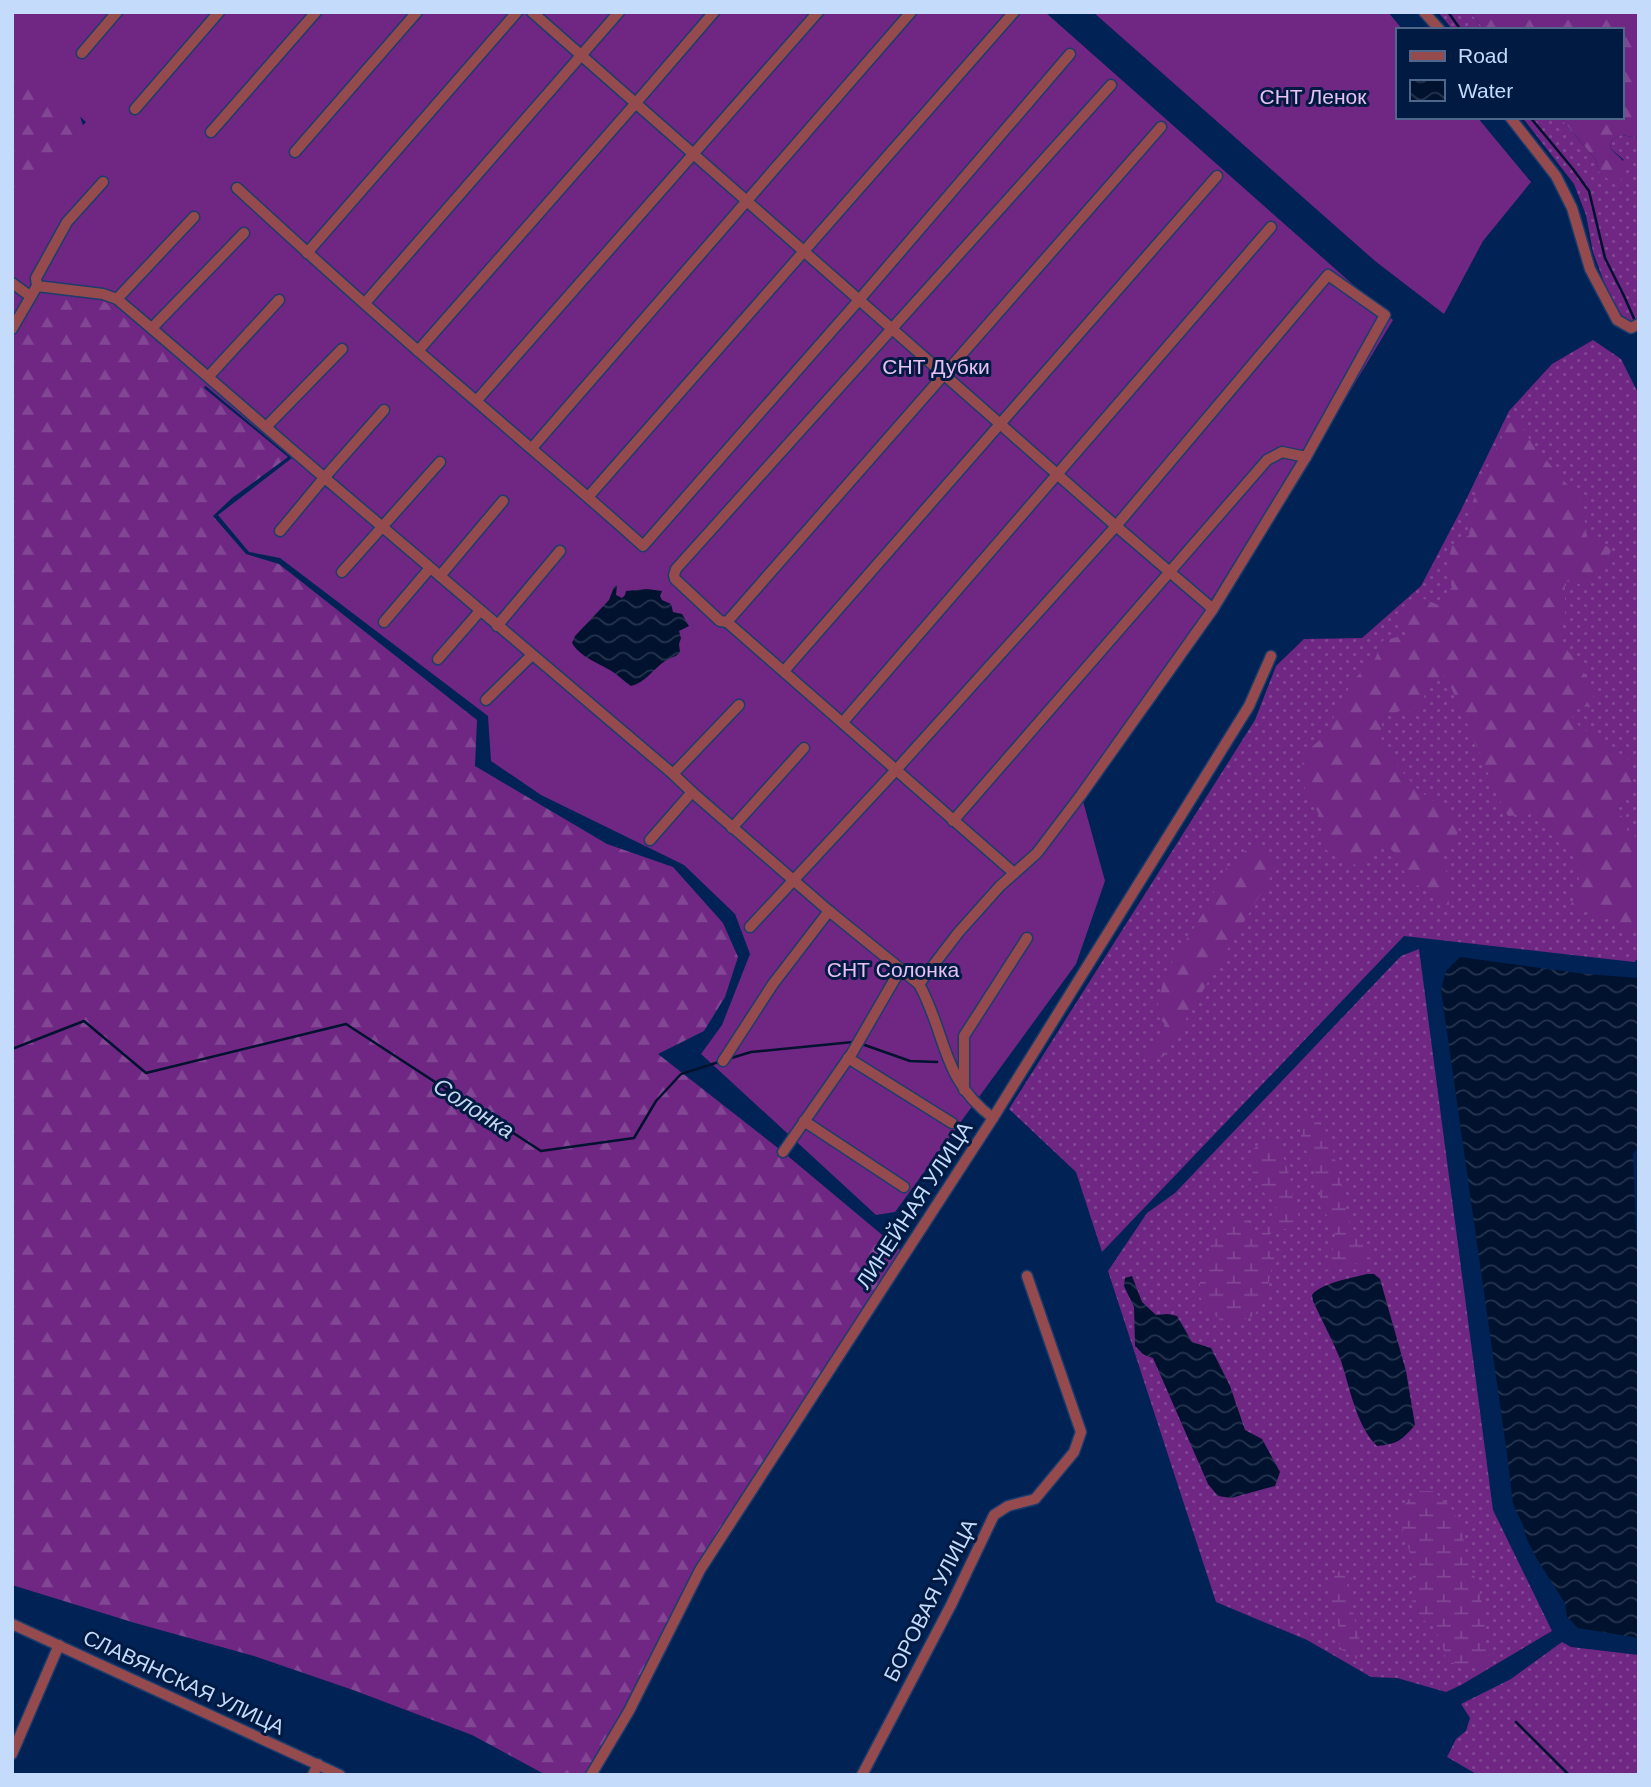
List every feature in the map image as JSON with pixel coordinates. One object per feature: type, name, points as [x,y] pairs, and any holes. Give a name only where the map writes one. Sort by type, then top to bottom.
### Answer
[{"type":"street","points":[[82,53],[117,12]]},
{"type":"street","points":[[135,109],[219,12]]},
{"type":"street","points":[[211,132],[316,12]]},
{"type":"street","points":[[295,152],[417,12]]},
{"type":"street","points":[[307,253],[517,12]]},
{"type":"street","points":[[532,12],[1213,609]]},
{"type":"street","points":[[365,303],[619,12]]},
{"type":"street","points":[[418,351],[714,12]]},
{"type":"street","points":[[478,399],[818,12]]},
{"type":"street","points":[[532,449],[911,12]]},
{"type":"street","points":[[589,496],[1014,12]]},
{"type":"street","points":[[1424,12],[1438,28]]},
{"type":"street","points":[[237,188],[418,351],[589,496],[643,546],[1070,54]]},
{"type":"street","points":[[1014,873],[727,622],[720,621],[675,579],[674,575],[676,569],[1111,85]]},
{"type":"street","points":[[1512,119],[1556,176],[1572,208],[1590,269],[1617,320],[1635,326]]},
{"type":"street","points":[[727,622],[1161,127]]},
{"type":"street","points":[[784,671],[1217,176]]},
{"type":"street","points":[[12,329],[37,286],[36,278],[67,222],[103,181]]},
{"type":"street","points":[[117,299],[194,217]]},
{"type":"street","points":[[843,722],[1271,227]]},
{"type":"street","points":[[152,328],[244,233]]},
{"type":"street","points":[[750,927],[1116,526],[1328,275],[1385,315],[1306,457],[1213,609],[1081,795],[1037,853],[1000,886],[958,933],[919,984]]},
{"type":"street","points":[[12,283],[30,296]]},
{"type":"street","points":[[37,286],[103,293],[117,299],[673,774],[829,912],[919,984],[951,1067],[964,1091],[977,1106],[993,1118]]},
{"type":"street","points":[[209,376],[278,300]]},
{"type":"street","points":[[266,427],[342,349]]},
{"type":"street","points":[[280,531],[384,410]]},
{"type":"street","points":[[953,821],[1266,460],[1282,452],[1306,457]]},
{"type":"street","points":[[342,572],[440,462]]},
{"type":"street","points":[[440,576],[503,501]]},
{"type":"street","points":[[497,625],[560,551]]},
{"type":"street","points":[[384,622],[430,568]]},
{"type":"street","points":[[438,659],[480,611]]},
{"type":"street","points":[[486,700],[532,655]]},
{"type":"street","name":"ЛИНЕЙНАЯ УЛИЦА","points":[[590,1775],[629,1711],[700,1570],[993,1118],[1249,706],[1271,656]]},
{"type":"street","points":[[673,774],[739,705]]},
{"type":"street","points":[[732,828],[804,748]]},
{"type":"street","points":[[649,840],[692,792]]},
{"type":"street","points":[[723,1060],[772,985],[829,912]]},
{"type":"street","points":[[964,1091],[964,1036],[1027,938]]},
{"type":"street","points":[[783,1152],[848,1058],[900,970]]},
{"type":"street","points":[[848,1058],[952,1123]]},
{"type":"street","points":[[804,1121],[904,1186]]},
{"type":"street","name":"БОРОВАЯ УЛИЦА","points":[[862,1775],[951,1605],[994,1515],[1008,1506],[1035,1499],[1074,1452],[1081,1432],[1027,1276]]},
{"type":"street","name":"СЛАВЯНСКАЯ УЛИЦА","points":[[12,1624],[316,1770],[340,1775]]},
{"type":"street","points":[[12,1755],[59,1645]]},
{"type":"green space","points":[[12,12],[48,12],[83,126],[311,177],[204,388],[288,457],[232,498],[213,516],[246,554],[279,564],[477,720],[475,766],[607,844],[673,867],[723,923],[738,957],[725,997],[704,1031],[658,1054],[783,1152],[905,1254],[700,1570],[591,1775],[546,1775],[472,1735],[353,1690],[254,1656],[12,1585]]},
{"type":"green space","name":"СНТ Дубки","points":[[12,12],[1045,12],[1393,320],[1233,585],[1081,794],[1105,881],[1076,964],[895,1212],[876,1215],[701,1054],[722,1025],[750,954],[735,914],[684,865],[541,795],[491,761],[488,716],[280,558],[249,552],[218,515],[292,458],[105,302],[45,294],[39,299],[12,347],[12,198],[86,122],[12,57]]},
{"type":"green space","name":"СНТ Ленок","points":[[1093,12],[1388,12],[1401,28],[1396,28],[1396,119],[1479,119],[1531,182],[1483,241],[1444,314],[1375,261]]},
{"type":"green space","points":[[1438,12],[1470,12],[1483,28],[1451,28]]},
{"type":"green space","points":[[1470,12],[1639,12],[1639,138],[1621,135],[1612,140],[1610,148],[1625,164],[1622,179],[1615,182],[1599,172],[1596,160],[1562,119],[1623,119],[1623,28],[1483,28]]},
{"type":"green space","points":[[1524,119],[1562,119],[1596,160],[1599,172],[1624,160],[1610,148],[1612,140],[1621,135],[1639,138],[1639,321],[1632,325],[1622,319],[1604,282],[1593,252],[1586,215],[1574,184]]},
{"type":"green space","points":[[1593,340],[1621,359],[1639,395],[1639,958],[1634,962],[1404,936],[1102,1252],[1076,1172],[1009,1109],[1255,720],[1276,666],[1304,639],[1362,638],[1421,586],[1509,411],[1552,364]]},
{"type":"green space","points":[[1516,419],[1532,443],[1582,502],[1587,537],[1612,549],[1602,570],[1587,586],[1565,581],[1565,615],[1558,640],[1575,659],[1594,689],[1593,707],[1564,706],[1579,726],[1630,760],[1632,788],[1617,806],[1628,831],[1639,839],[1639,928],[1630,934],[1607,917],[1570,906],[1577,892],[1579,879],[1574,852],[1556,841],[1534,814],[1508,816],[1445,676],[1425,690],[1422,718],[1405,709],[1383,717],[1381,731],[1382,744],[1415,787],[1461,823],[1454,842],[1441,860],[1447,873],[1449,906],[1443,906],[1425,885],[1411,886],[1395,853],[1385,844],[1356,865],[1342,862],[1325,849],[1321,818],[1305,789],[1301,769],[1305,753],[1323,737],[1353,680],[1375,659],[1382,641],[1408,634],[1393,621],[1400,610],[1415,595],[1438,605],[1452,587],[1447,566],[1452,546],[1469,535],[1473,501],[1509,423]]},
{"type":"green space","points":[[1251,845],[1279,863],[1164,1056],[1147,1063],[1142,1053],[1169,1030],[1156,1013],[1165,973],[1202,915],[1226,869]]},
{"type":"green space","points":[[1419,949],[1493,1510],[1552,1631],[1446,1692],[1397,1678],[1371,1677],[1307,1640],[1216,1602],[1108,1271],[1147,1213],[1175,1193],[1401,956]]},
{"type":"green space","points":[[1309,1117],[1318,1122],[1332,1138],[1350,1223],[1358,1238],[1372,1251],[1370,1258],[1376,1268],[1353,1263],[1326,1272],[1323,1266],[1331,1256],[1336,1237],[1329,1218],[1320,1207],[1316,1174],[1302,1141],[1299,1123]]},
{"type":"green space","points":[[1262,1142],[1275,1142],[1281,1152],[1294,1190],[1292,1195],[1301,1223],[1273,1232],[1267,1239],[1275,1254],[1265,1299],[1254,1316],[1233,1323],[1221,1321],[1200,1297],[1200,1276],[1214,1237],[1235,1216],[1247,1218],[1251,1228],[1259,1233],[1268,1225],[1277,1208],[1253,1176],[1252,1150]]},
{"type":"green space","points":[[1416,1491],[1433,1491],[1450,1506],[1462,1529],[1467,1561],[1478,1584],[1484,1613],[1485,1638],[1490,1660],[1486,1667],[1446,1661],[1432,1622],[1415,1620],[1412,1605],[1412,1566],[1401,1514],[1403,1507]]},
{"type":"green space","points":[[1342,1568],[1363,1649],[1356,1659],[1340,1646],[1330,1592],[1332,1580]]},
{"type":"green space","points":[[1562,1642],[1571,1647],[1639,1655],[1639,1775],[1478,1775],[1447,1757],[1456,1739],[1466,1731],[1470,1718],[1461,1704],[1511,1679]]},
{"type":"water","points":[[617,585],[616,595],[622,598],[626,591],[662,591],[662,600],[671,604],[673,612],[682,614],[689,626],[679,631],[680,652],[641,682],[631,686],[585,656],[572,643],[575,636],[609,600]]},
{"type":"water","points":[[1460,957],[1586,974],[1639,978],[1639,1146],[1633,1154],[1639,1254],[1639,1638],[1578,1628],[1567,1617],[1565,1603],[1527,1540],[1513,1504],[1441,990],[1446,971]]},
{"type":"water","points":[[1374,1274],[1380,1279],[1406,1371],[1415,1425],[1399,1440],[1377,1446],[1359,1417],[1341,1361],[1312,1295],[1329,1284]]},
{"type":"water","points":[[1132,1276],[1142,1302],[1156,1315],[1177,1316],[1192,1342],[1211,1348],[1230,1386],[1245,1430],[1262,1439],[1280,1472],[1275,1486],[1231,1498],[1218,1496],[1208,1484],[1153,1358],[1144,1355],[1135,1346],[1134,1307],[1124,1286],[1125,1278]]},
{"type":"waterway","points":[[1448,12],[1460,28]]},
{"type":"waterway","points":[[1532,119],[1589,191],[1605,258],[1636,323]]},
{"type":"waterway","name":"Солонка","points":[[12,1049],[84,1021],[146,1073],[346,1024],[541,1151],[634,1138],[656,1101],[681,1074],[722,1061]]},
{"type":"waterway","name":"Солонка","points":[[728,1059],[751,1052],[853,1042]]},
{"type":"waterway","name":"Солонка","points":[[859,1043],[910,1061],[937,1062]]},
{"type":"waterway","points":[[1516,1722],[1569,1775]]},
{"type":"park label","name":"СНТ Солонка","points":[[893,969]]}]
